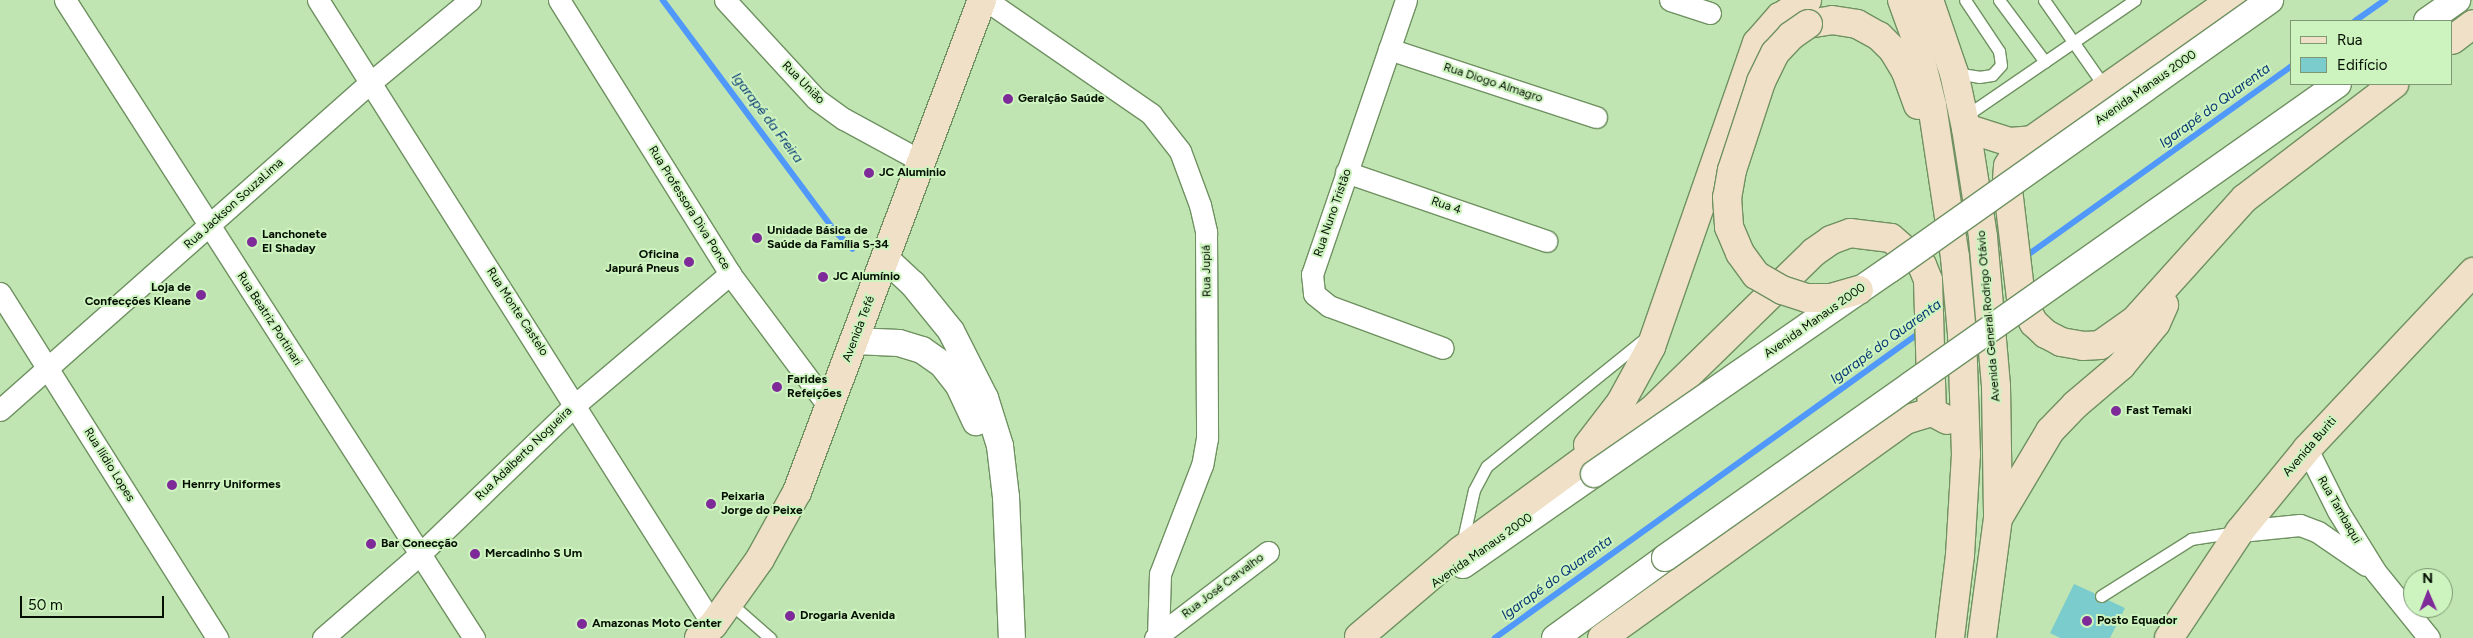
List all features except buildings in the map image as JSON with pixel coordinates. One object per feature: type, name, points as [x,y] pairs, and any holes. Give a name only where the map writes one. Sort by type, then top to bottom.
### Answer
[{"type":"main road","name":"Avenida Tefé","points":[[706,632],[730,602],[760,558],[797,492],[923,162],[982,0]]},
{"type":"main road","points":[[1902,0],[1925,72],[1942,167],[1955,257],[1962,334],[1966,454],[1960,555],[1950,638]]},
{"type":"main road","name":"Avenida General Rodrigo Otávio","points":[[1930,0],[1954,73],[1965,123],[1982,237],[1996,386],[1998,518],[1982,638]]},
{"type":"main road","points":[[2232,0],[2107,90],[2032,140],[2008,166],[2012,228],[2021,299],[2034,323],[2046,334],[2076,344],[2100,345],[2135,320],[2220,222],[2260,184],[2393,85]]},
{"type":"main road","points":[[1561,478],[1621,402],[1635,381],[1659,327],[1757,44],[1780,17],[1807,12],[1832,20],[1857,24],[1879,36],[1893,50],[1906,72],[1942,167]]},
{"type":"main road","points":[[1807,12],[1791,36],[1775,53],[1761,82],[1732,170],[1727,197],[1729,227],[1740,253],[1756,275],[1782,290],[1808,298],[1830,298],[1859,290]]},
{"type":"main road","points":[[2453,39],[2473,24]]},
{"type":"main road","points":[[1965,123],[2010,142],[2032,140]]},
{"type":"main road","points":[[1358,638],[1460,551],[1652,410],[1814,252],[1831,240],[1850,233],[1892,238],[1912,253],[1928,280],[1933,362],[1932,412]]},
{"type":"main road","points":[[1998,518],[2050,431],[2075,405],[2121,366],[2156,323],[2182,267]]},
{"type":"main road","name":"Avenida Buriti","points":[[2169,638],[2240,531],[2306,448],[2473,272]]},
{"type":"main road","points":[[1602,638],[1905,420],[1932,412],[1954,425],[1966,454]]},
{"type":"street","name":"Rua Beatriz Portinari","points":[[65,0],[474,638]]},
{"type":"street","name":"Rua Monte Castelo","points":[[318,0],[576,404],[706,632]]},
{"type":"street","name":"Rua Jackson SouzaLima","points":[[0,410],[49,370],[370,83],[470,0]]},
{"type":"street","name":"Rua Professora Diva Ponce","points":[[559,0],[730,274],[830,408]]},
{"type":"street","name":"Rua União","points":[[725,0],[816,99],[844,119],[923,162]]},
{"type":"street","name":"Rua Jupiá","points":[[986,0],[1151,114],[1180,151],[1200,204],[1206,232],[1207,438],[1202,465],[1160,574],[1156,637]]},
{"type":"street","name":"Rua Nuno Tristão","points":[[1406,0],[1312,274],[1314,294],[1329,306],[1443,348]]},
{"type":"street","points":[[1670,0],[1710,13]]},
{"type":"street","name":"Avenida Manaus 2000","points":[[1358,638],[1859,290],[2270,0]]},
{"type":"street","points":[[2428,20],[2457,0]]},
{"type":"street","name":"Rua Diogo Almagro","points":[[1389,49],[1596,117]]},
{"type":"street","points":[[1555,638],[1665,558],[2337,85]]},
{"type":"street","name":"Rua 4","points":[[1346,172],[1546,241]]},
{"type":"street","points":[[886,259],[919,290],[951,331],[985,398],[1000,446],[1006,497],[1012,638]]},
{"type":"street","name":"Rua Adalberto Nogueira","points":[[323,638],[420,554],[576,404],[730,274]]},
{"type":"street","name":"Rua Ilídio Lopes","points":[[0,293],[217,638]]},
{"type":"street","points":[[854,341],[899,343],[922,350],[942,364],[972,410],[982,441],[988,477],[994,638]]},
{"type":"street","name":"Rua Tambaqui","points":[[2306,448],[2338,511],[2375,571],[2429,638]]},
{"type":"street","name":"Rua Tambaqui","points":[[2240,531],[2300,525],[2318,532],[2375,571]]},
{"type":"street","name":"Rua José Carvalho","points":[[1156,637],[1268,552]]},
{"type":"lane","points":[[1954,73],[1979,77],[1992,75],[2001,65],[2000,51],[1965,0]]},
{"type":"lane","points":[[2000,0],[2045,62]]},
{"type":"lane","points":[[2044,0],[2107,90]]},
{"type":"lane","points":[[1965,123],[2045,62],[2135,0]]},
{"type":"lane","points":[[1460,551],[1474,490],[1487,466],[1659,327]]},
{"type":"lane","points":[[2101,596],[2191,539],[2240,531]]},
{"type":"lane","points":[[730,602],[770,638]]},
{"type":"waterway","name":"Igarapé da Freira","points":[[663,0],[835,231],[853,249]]},
{"type":"waterway","name":"Igarapé do Quarenta","points":[[2356,20],[2385,0]]},
{"type":"waterway","name":"Igarapé do Quarenta","points":[[2025,257],[2290,67]]},
{"type":"waterway","name":"Igarapé do Quarenta","points":[[1495,638],[1922,331]]},
{"type":"place","name":"Geralção Saúde","points":[[1008,99]]},
{"type":"place","name":"JC Aluminio","points":[[869,173]]},
{"type":"place","name":"Unidade Básica de Saúde da Família S-34","points":[[757,238]]},
{"type":"place","name":"Lanchonete El Shaday","points":[[252,242]]},
{"type":"place","name":"Oficina Japurá Pneus","points":[[689,262]]},
{"type":"place","name":"JC Alumínio","points":[[823,277]]},
{"type":"place","name":"Loja de Confecções Kleane","points":[[201,295]]},
{"type":"place","name":"Farides Refeições","points":[[777,387]]},
{"type":"place","name":"Fast Temaki","points":[[2116,411]]},
{"type":"place","name":"Henrry Uniformes","points":[[172,485]]},
{"type":"place","name":"Peixaria Jorge do Peixe","points":[[711,504]]},
{"type":"place","name":"Bar Conecção","points":[[371,544]]},
{"type":"place","name":"Mercadinho S Um","points":[[475,554]]},
{"type":"place","name":"Drogaria Avenida","points":[[790,616]]},
{"type":"place","name":"Posto Equador","points":[[2087,621]]},
{"type":"place","name":"Amazonas Moto Center","points":[[582,624]]}]
